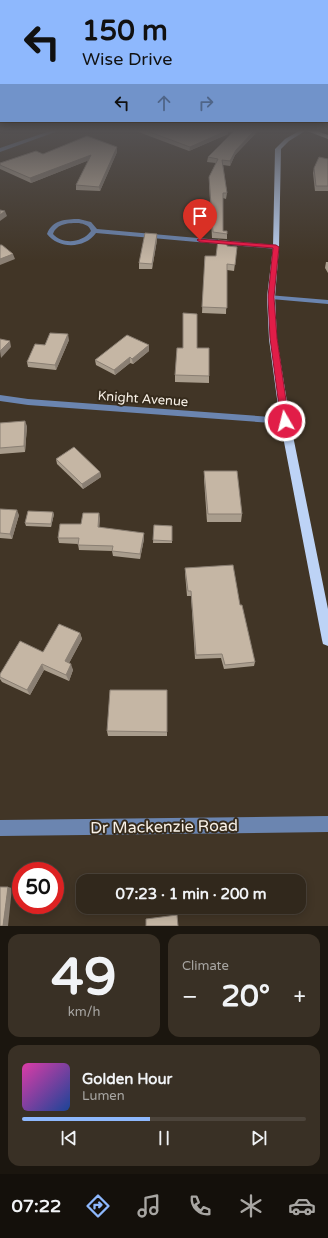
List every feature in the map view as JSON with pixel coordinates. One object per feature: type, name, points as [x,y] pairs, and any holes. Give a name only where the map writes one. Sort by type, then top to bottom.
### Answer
[{"type":"main road","points":[[277,174],[276,247],[271,297],[273,338],[285,421],[328,640]]},
{"type":"street","points":[[72,221],[79,221],[91,225],[94,231],[89,238],[68,243],[56,240],[50,234],[53,227],[64,222],[72,221]]},
{"type":"street","points":[[94,231],[276,247]]},
{"type":"street","points":[[271,297],[328,302]]},
{"type":"street","name":"Knight Avenue","points":[[0,398],[28,402],[285,421]]},
{"type":"street","name":"Dr Mackenzie Road","points":[[0,828],[328,824]]},
{"type":"building","points":[[21,174],[40,174],[30,178]]},
{"type":"building","points":[[81,174],[105,174],[99,187],[76,185]]},
{"type":"building","points":[[210,174],[224,174],[227,193],[223,193],[223,231],[227,231],[227,234],[213,232],[209,177]]},
{"type":"building","points":[[315,174],[328,174],[328,186],[316,186]]},
{"type":"building","points":[[0,210],[5,211],[0,215]]},
{"type":"building","points":[[145,233],[157,234],[152,264],[139,263]]},
{"type":"building","points":[[218,240],[227,241],[227,246],[237,247],[235,265],[227,264],[227,308],[202,307],[205,256],[216,256]]},
{"type":"building","points":[[0,245],[2,245],[13,254],[0,259]]},
{"type":"building","points":[[183,313],[197,314],[197,348],[209,348],[209,376],[175,375],[177,348],[183,348]]},
{"type":"building","points":[[50,333],[68,334],[55,365],[27,362],[35,344],[45,345]]},
{"type":"building","points":[[127,335],[149,345],[132,359],[130,357],[114,370],[95,360]]},
{"type":"building","points":[[0,339],[10,341],[0,351]]},
{"type":"building","points":[[25,421],[24,446],[0,448],[0,423]]},
{"type":"building","points":[[74,447],[100,472],[82,484],[56,459]]},
{"type":"building","points":[[204,471],[237,471],[242,514],[208,514]]},
{"type":"building","points":[[0,509],[17,510],[10,534],[0,533]]},
{"type":"building","points":[[28,511],[53,512],[51,524],[25,523]]},
{"type":"building","points":[[83,513],[99,513],[98,527],[144,533],[140,554],[112,551],[113,546],[78,545],[79,538],[58,538],[60,524],[81,524]]},
{"type":"building","points":[[154,525],[172,526],[172,541],[153,540]]},
{"type":"building","points":[[233,565],[240,605],[242,605],[255,662],[225,665],[222,654],[196,655],[191,591],[188,591],[185,568]]},
{"type":"building","points":[[59,624],[80,633],[65,661],[71,664],[66,675],[42,664],[27,690],[0,677],[0,674],[20,641],[43,652]]},
{"type":"building","points":[[110,690],[167,690],[167,732],[107,731]]},
{"type":"building","points":[[0,887],[8,887],[3,926],[0,926]]},
{"type":"building","points":[[177,915],[178,926],[146,926],[146,919]]},
{"type":"route","points":[[200,240],[276,247],[271,297],[273,338],[285,421]]}]
